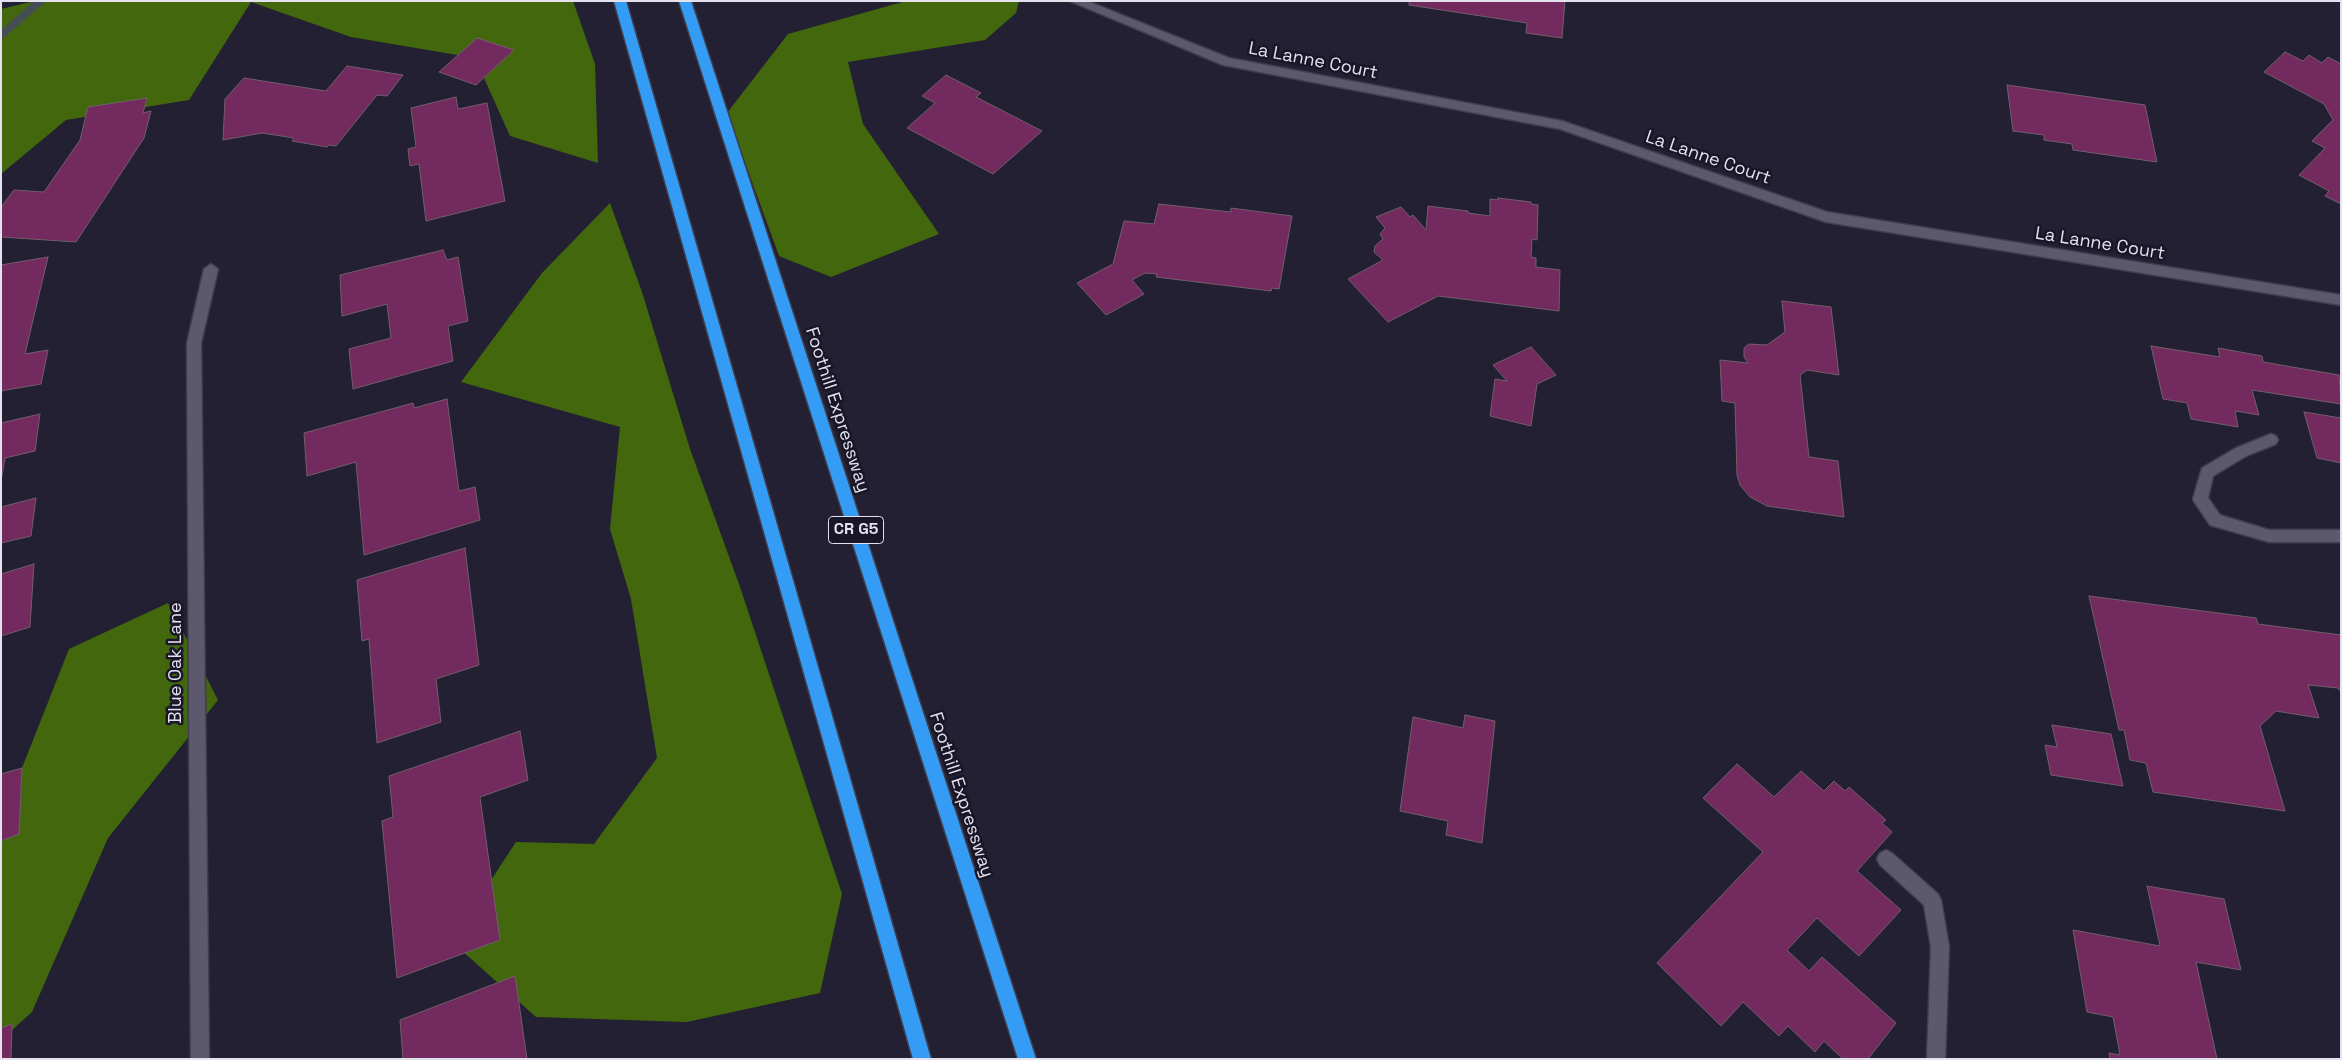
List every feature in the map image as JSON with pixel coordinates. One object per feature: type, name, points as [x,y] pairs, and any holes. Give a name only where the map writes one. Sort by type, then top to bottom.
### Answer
[{"type":"highway","points":[[620,1],[922,1059]]},
{"type":"highway","name":"Foothill Expressway","points":[[684,1],[1027,1059]]},
{"type":"street","name":"La Lanne Court","points":[[1076,1],[1227,62],[1562,125],[1826,217],[2341,300]]},
{"type":"street","name":"Blue Oak Lane","points":[[200,1059],[194,343],[211,269]]},
{"type":"street","points":[[2271,440],[2241,452],[2207,472],[2200,498],[2215,520],[2269,536],[2341,536]]},
{"type":"street","points":[[1886,859],[1932,900],[1940,947],[1936,1059]]},
{"type":"green space","points":[[35,1],[573,1],[595,64],[598,163],[510,136],[475,58],[351,37],[251,2],[189,100],[66,120],[1,174],[1,9]]},
{"type":"green space","points":[[906,1],[1019,1],[1016,13],[985,40],[848,62],[863,124],[939,234],[831,277],[779,256],[727,113],[788,34]]},
{"type":"green space","points":[[610,203],[642,292],[690,449],[740,587],[842,894],[820,993],[687,1022],[536,1017],[451,941],[516,842],[594,844],[657,758],[631,599],[610,529],[620,427],[461,382],[542,273]]},
{"type":"green space","points":[[168,603],[218,700],[108,838],[32,1012],[1,1040],[1,843],[20,773],[69,649]]},
{"type":"building","points":[[1409,1],[1565,1],[1562,38],[1526,33],[1527,23],[1409,5]]},
{"type":"building","points":[[477,38],[514,50],[476,85],[439,72]]},
{"type":"building","points":[[2285,52],[2303,61],[2309,55],[2322,63],[2328,57],[2341,64],[2341,204],[2325,196],[2329,191],[2299,175],[2325,148],[2312,141],[2333,120],[2324,104],[2264,72]]},
{"type":"building","points":[[347,66],[403,75],[387,96],[377,95],[336,146],[329,145],[327,147],[292,141],[294,138],[262,133],[223,140],[225,99],[244,78],[326,91]]},
{"type":"building","points":[[946,75],[981,93],[976,97],[1042,131],[993,174],[907,128],[935,103],[922,96]]},
{"type":"building","points":[[2007,85],[2145,105],[2157,162],[2073,150],[2072,144],[2044,140],[2044,135],[2013,131]]},
{"type":"building","points":[[456,97],[458,109],[487,103],[505,201],[426,221],[419,164],[410,166],[408,149],[416,147],[411,108]]},
{"type":"building","points":[[147,98],[143,113],[151,111],[144,138],[76,242],[1,237],[1,207],[14,190],[44,192],[80,140],[88,107]]},
{"type":"building","points":[[1498,198],[1531,202],[1531,204],[1538,205],[1537,240],[1532,239],[1531,257],[1536,258],[1536,267],[1560,270],[1559,311],[1438,296],[1388,322],[1348,279],[1383,260],[1374,252],[1375,246],[1383,239],[1380,234],[1385,228],[1376,217],[1401,207],[1410,217],[1413,215],[1426,230],[1428,206],[1490,216],[1490,199],[1498,200]]},
{"type":"building","points":[[1159,204],[1231,212],[1231,208],[1292,216],[1279,289],[1272,288],[1271,291],[1156,277],[1157,274],[1145,273],[1132,280],[1144,294],[1106,315],[1077,283],[1113,264],[1124,221],[1154,224]]},
{"type":"building","points":[[443,250],[447,260],[458,257],[468,321],[448,326],[453,361],[353,389],[349,349],[391,338],[387,304],[342,316],[340,275]]},
{"type":"building","points":[[48,257],[25,354],[48,350],[41,384],[1,391],[1,265]]},
{"type":"building","points":[[1782,301],[1831,307],[1839,375],[1807,370],[1800,375],[1809,457],[1838,461],[1844,517],[1767,506],[1750,497],[1740,485],[1737,475],[1735,403],[1722,401],[1720,360],[1748,363],[1744,357],[1744,348],[1749,344],[1767,345],[1785,332]]},
{"type":"building","points":[[2151,346],[2220,357],[2218,348],[2262,356],[2263,362],[2339,375],[2341,404],[2252,390],[2259,415],[2235,411],[2238,427],[2191,419],[2187,403],[2163,399]]},
{"type":"building","points":[[1531,347],[1556,375],[1537,384],[1531,426],[1490,416],[1495,379],[1507,381],[1493,365]]},
{"type":"building","points":[[447,399],[459,491],[475,487],[480,520],[364,555],[356,462],[307,476],[304,433],[413,403],[414,408]]},
{"type":"building","points":[[2304,412],[2341,418],[2341,463],[2317,458]]},
{"type":"building","points":[[40,414],[35,451],[5,458],[1,481],[1,423]]},
{"type":"building","points":[[36,498],[31,536],[1,543],[1,507]]},
{"type":"building","points":[[465,548],[479,665],[436,679],[441,722],[377,743],[369,639],[362,641],[357,580]]},
{"type":"building","points":[[34,564],[30,627],[1,636],[1,574]]},
{"type":"building","points":[[2089,596],[2256,618],[2258,624],[2341,635],[2341,692],[2338,688],[2308,685],[2319,718],[2276,711],[2260,726],[2285,811],[2153,792],[2146,763],[2130,760],[2124,730],[2119,730]]},
{"type":"building","points":[[1465,715],[1495,721],[1482,843],[1446,835],[1448,821],[1400,811],[1413,717],[1463,728]]},
{"type":"building","points":[[2052,725],[2111,734],[2123,786],[2051,775],[2045,745],[2057,747]]},
{"type":"building","points":[[520,731],[528,780],[480,797],[500,940],[397,978],[382,821],[393,817],[389,776]]},
{"type":"building","points":[[1737,764],[1774,797],[1801,771],[1824,791],[1834,781],[1845,791],[1849,787],[1886,820],[1882,823],[1892,832],[1857,871],[1901,910],[1859,956],[1817,918],[1787,950],[1809,971],[1822,957],[1896,1023],[1868,1059],[1843,1059],[1824,1041],[1815,1052],[1788,1026],[1779,1036],[1743,1002],[1721,1026],[1657,963],[1763,852],[1703,798]]},
{"type":"building","points":[[22,768],[19,834],[1,841],[1,774]]},
{"type":"building","points":[[2147,886],[2224,899],[2241,970],[2196,962],[2217,1059],[2110,1059],[2109,1053],[2120,1055],[2113,1017],[2087,1012],[2073,930],[2160,946]]},
{"type":"building","points":[[515,976],[527,1059],[403,1059],[400,1020]]},
{"type":"building","points":[[12,1024],[11,1059],[1,1059],[1,1028]]},
{"type":"waterway","points":[[1,36],[41,1]]}]
